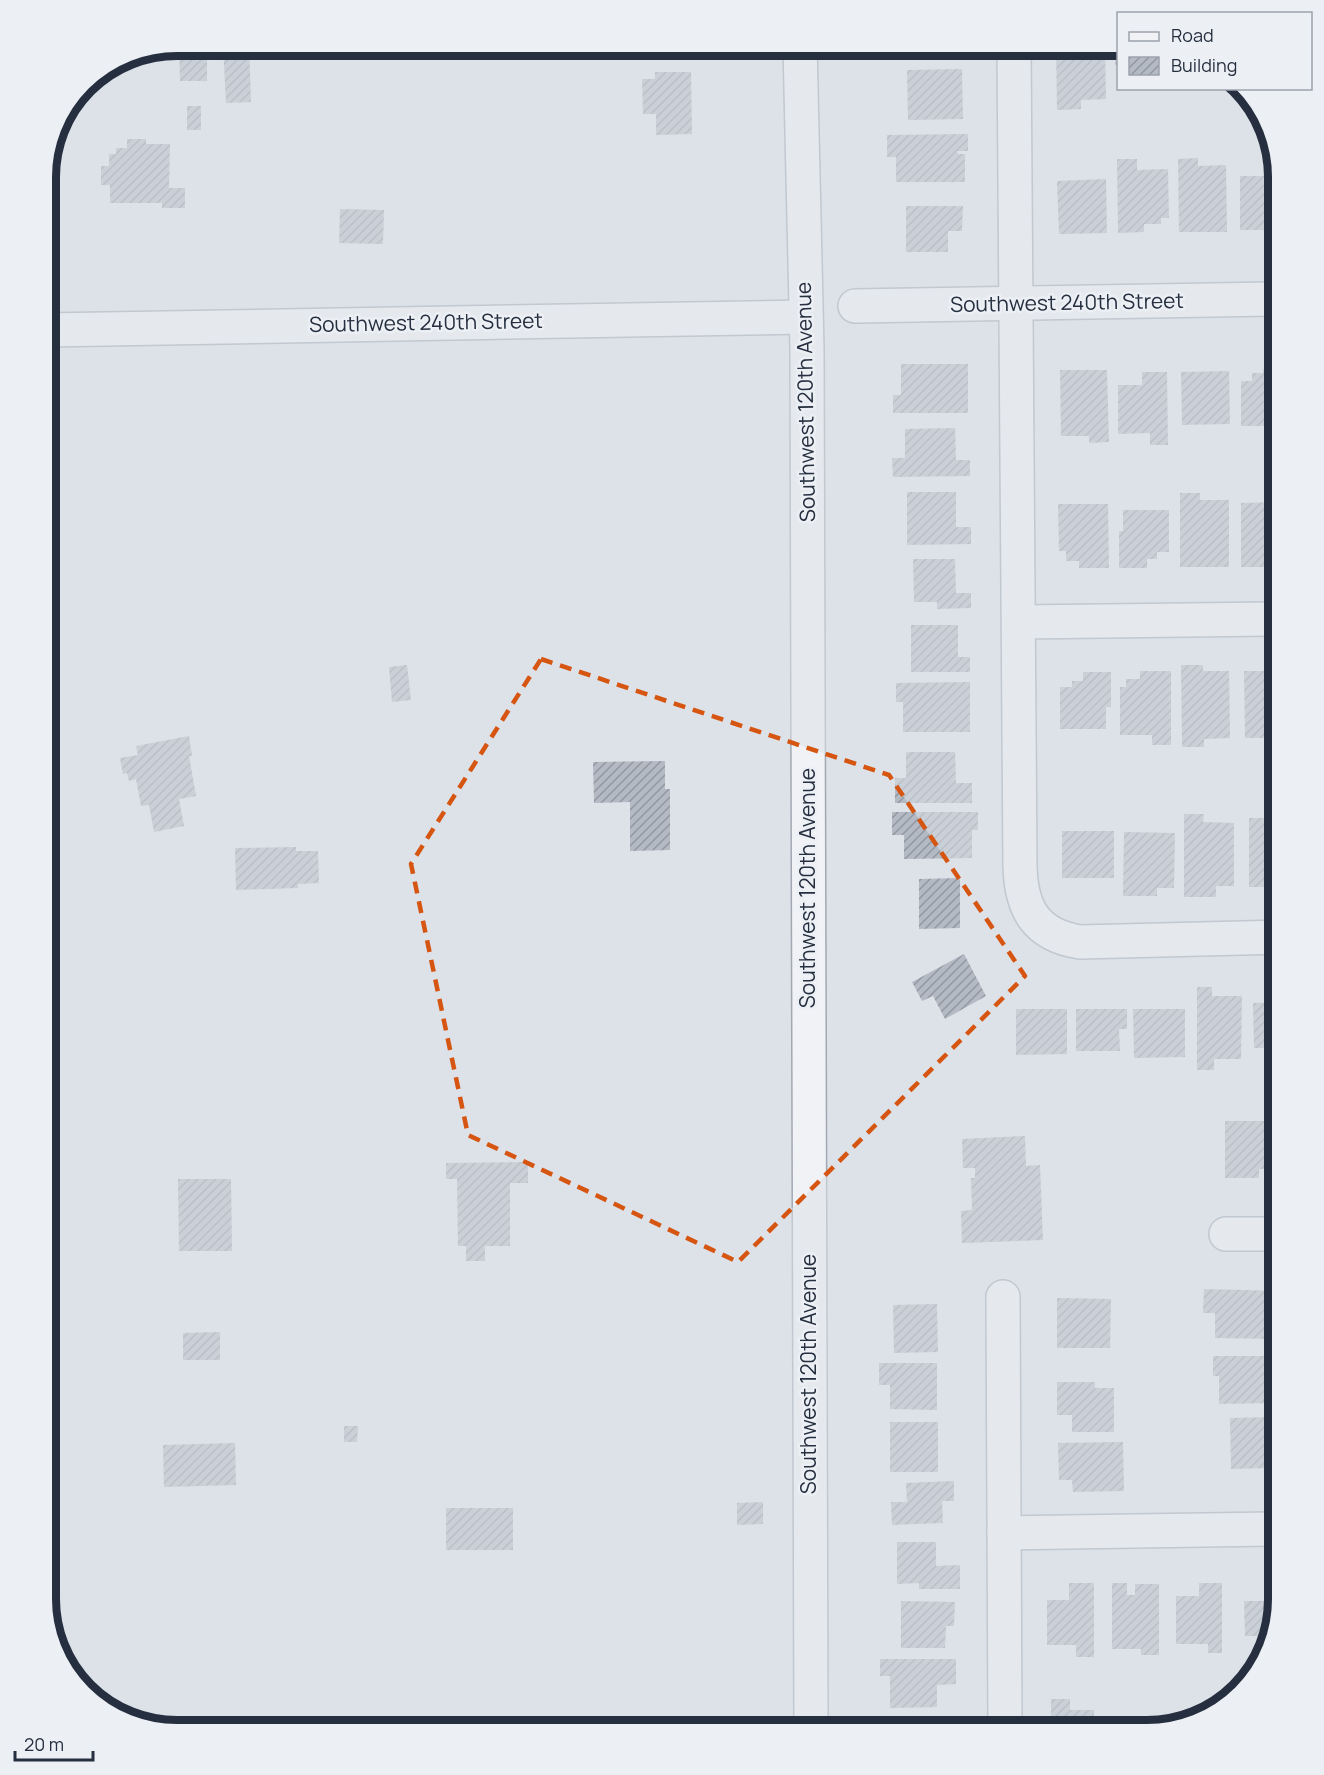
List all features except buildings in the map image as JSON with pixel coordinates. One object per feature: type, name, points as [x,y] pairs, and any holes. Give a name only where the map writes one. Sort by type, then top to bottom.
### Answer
[{"type":"street","name":"Southwest 120th Avenue","points":[[800,56],[806,317],[811,1720]]},
{"type":"street","points":[[1014,56],[1021,879],[1031,915],[1049,933],[1080,942],[1268,937]]},
{"type":"street","name":"Southwest 240th Street","points":[[855,306],[1268,298]]},
{"type":"street","name":"Southwest 240th Street","points":[[56,330],[806,317]]},
{"type":"street","points":[[1019,622],[1268,619]]},
{"type":"street","points":[[1226,1234],[1268,1234]]},
{"type":"street","points":[[1003,1298],[1005,1720]]},
{"type":"street","points":[[1004,1533],[1268,1529]]},
{"type":"highlighted area","points":[[541,659],[889,775],[1025,976],[738,1262],[468,1135],[411,864]]}]
